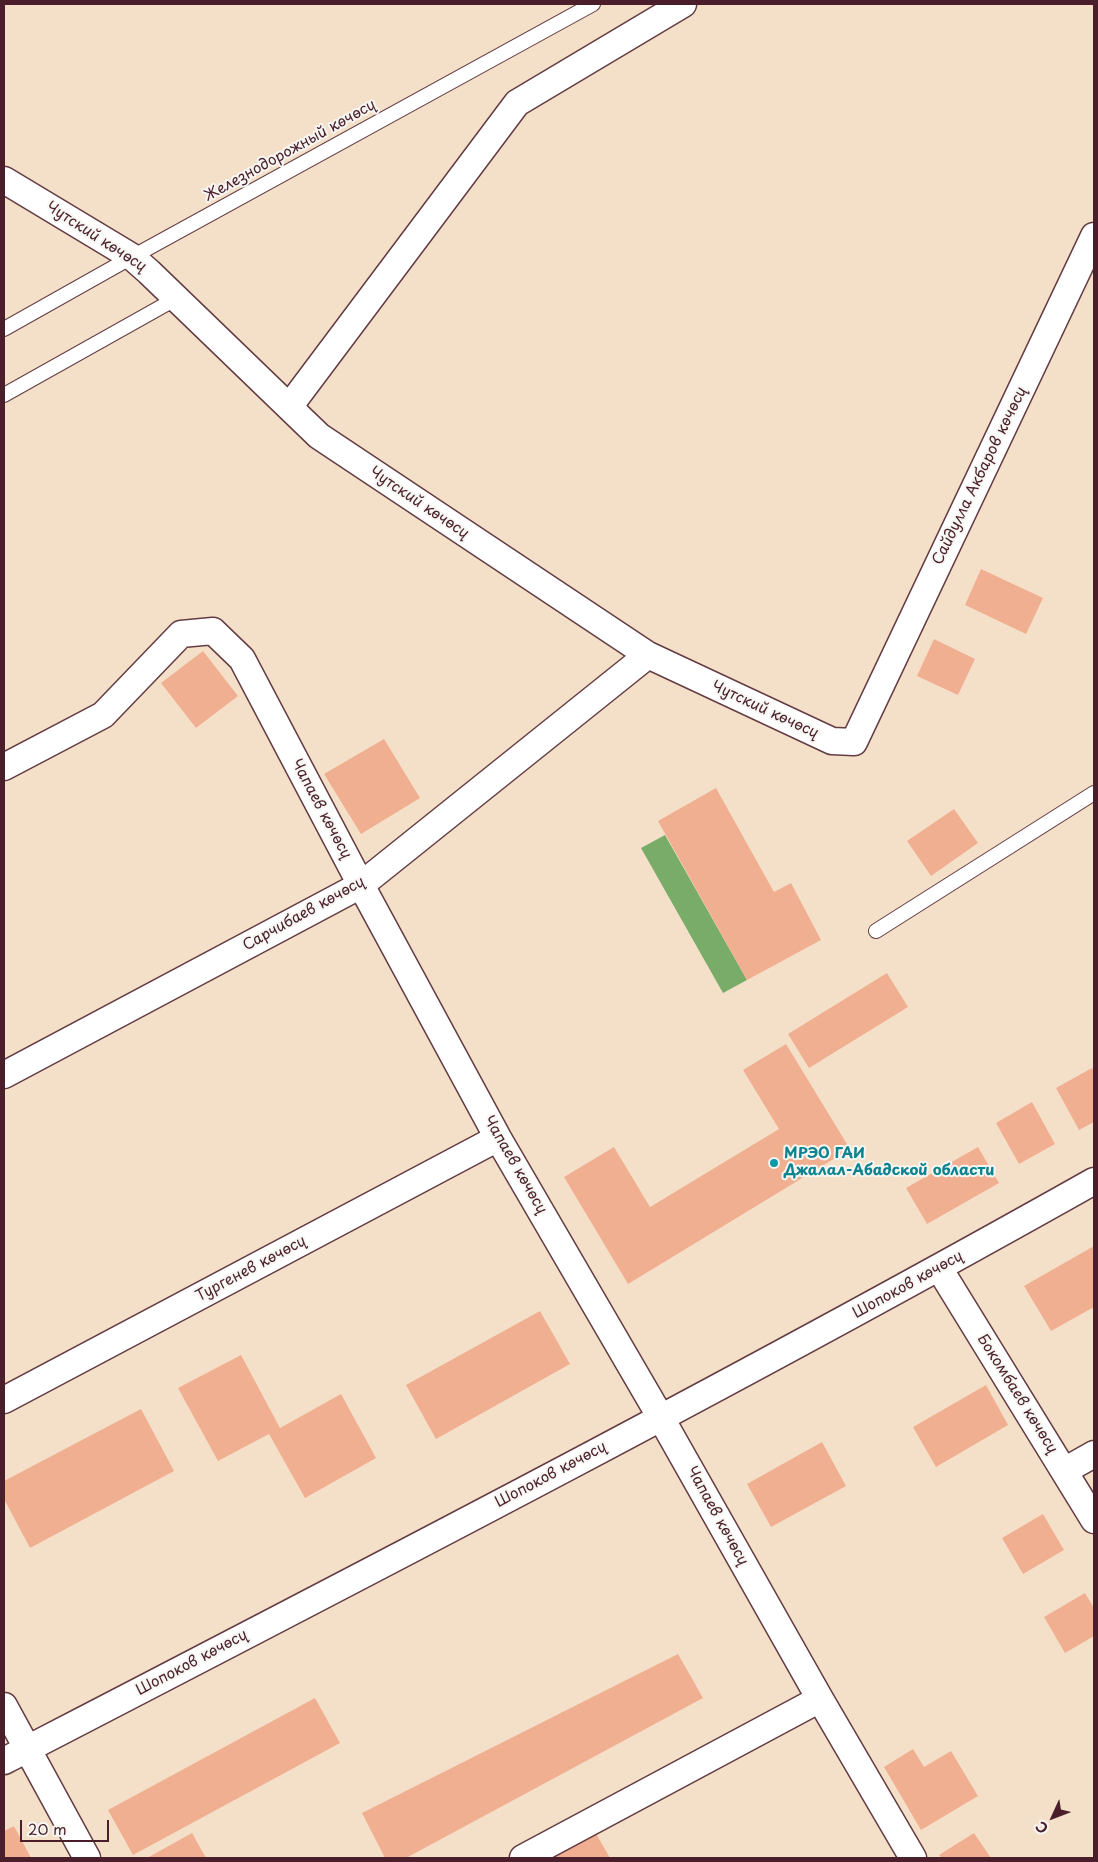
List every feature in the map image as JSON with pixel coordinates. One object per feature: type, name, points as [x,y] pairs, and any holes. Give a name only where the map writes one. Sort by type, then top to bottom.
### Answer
[{"type":"street","points":[[290,407],[518,103],[683,4]]},
{"type":"street","name":"Чутский көчөсү","points":[[4,180],[132,257],[319,436],[648,656],[832,741],[854,742],[865,716]]},
{"type":"street","name":"Сайдулла Акбаров көчөсү","points":[[865,716],[1094,236]]},
{"type":"street","name":"Чапаев көчөсү","points":[[4,767],[103,715],[181,634],[213,631],[242,659],[360,885],[498,1138],[913,1858]]},
{"type":"street","name":"Сарчибаев көчөсү","points":[[4,1075],[360,885],[648,656]]},
{"type":"street","name":"Тургенев көчөсү","points":[[4,1400],[498,1138]]},
{"type":"street","name":"Шопоков көчөсү","points":[[4,1761],[661,1418],[939,1268],[1094,1181]]},
{"type":"street","name":"Бокомбаев көчөсү","points":[[939,1268],[1094,1520]]},
{"type":"street","points":[[1064,1471],[1094,1454]]},
{"type":"street","points":[[523,1858],[820,1699]]},
{"type":"street","points":[[4,1706],[87,1858]]},
{"type":"lane","name":"Железнодорожный көчөсү","points":[[4,329],[593,4]]},
{"type":"lane","points":[[4,395],[177,298]]},
{"type":"lane","points":[[876,931],[1094,793]]},
{"type":"green space","points":[[665,835],[747,980],[723,993],[641,848]]},
{"type":"building","points":[[981,569],[1043,598],[1026,634],[965,605]]},
{"type":"building","points":[[934,639],[975,659],[958,695],[917,676]]},
{"type":"building","points":[[203,651],[238,696],[196,728],[161,683]]},
{"type":"building","points":[[384,739],[420,798],[361,834],[324,774]]},
{"type":"building","points":[[716,788],[774,892],[791,883],[821,940],[747,980],[658,821]]},
{"type":"building","points":[[954,809],[978,843],[931,876],[907,841]]},
{"type":"building","points":[[887,973],[908,1007],[809,1068],[788,1034]]},
{"type":"building","name":"МРЭО ГАИ Джалал-Абадской области","points":[[786,1044],[850,1149],[628,1284],[564,1177],[614,1147],[650,1207],[779,1129],[743,1070]]},
{"type":"building","points":[[1092,1068],[1094,1072],[1094,1122],[1079,1130],[1056,1088]]},
{"type":"building","points":[[1032,1102],[1055,1144],[1019,1164],[996,1123]]},
{"type":"building","points":[[978,1147],[999,1183],[927,1224],[906,1188]]},
{"type":"building","points":[[1094,1246],[1094,1307],[1051,1331],[1024,1286]]},
{"type":"building","points":[[540,1311],[570,1364],[436,1439],[406,1385]]},
{"type":"building","points":[[241,1355],[280,1428],[341,1394],[376,1458],[305,1498],[269,1434],[218,1461],[178,1388]]},
{"type":"building","points":[[986,1385],[1008,1425],[936,1467],[913,1427]]},
{"type":"building","points":[[141,1409],[174,1471],[30,1548],[4,1499],[4,1481]]},
{"type":"building","points":[[822,1442],[846,1486],[771,1527],[747,1484]]},
{"type":"building","points":[[1043,1514],[1064,1550],[1023,1574],[1002,1538]]},
{"type":"building","points":[[1085,1593],[1094,1608],[1094,1636],[1065,1653],[1044,1617]]},
{"type":"building","points":[[678,1654],[703,1698],[406,1858],[385,1858],[362,1813]]},
{"type":"building","points":[[315,1698],[340,1743],[133,1855],[108,1810]]},
{"type":"building","points":[[913,1749],[924,1767],[951,1751],[978,1796],[921,1830],[884,1767]]},
{"type":"building","points":[[14,1826],[31,1858],[4,1858],[4,1831]]},
{"type":"building","points":[[595,1832],[610,1858],[548,1858]]},
{"type":"building","points":[[192,1833],[206,1858],[147,1858]]},
{"type":"building","points":[[974,1833],[991,1858],[942,1858],[939,1855]]},
{"type":"place","name":"МРЭО ГАИ Джалал-Абадской области","points":[[774,1163]]}]
